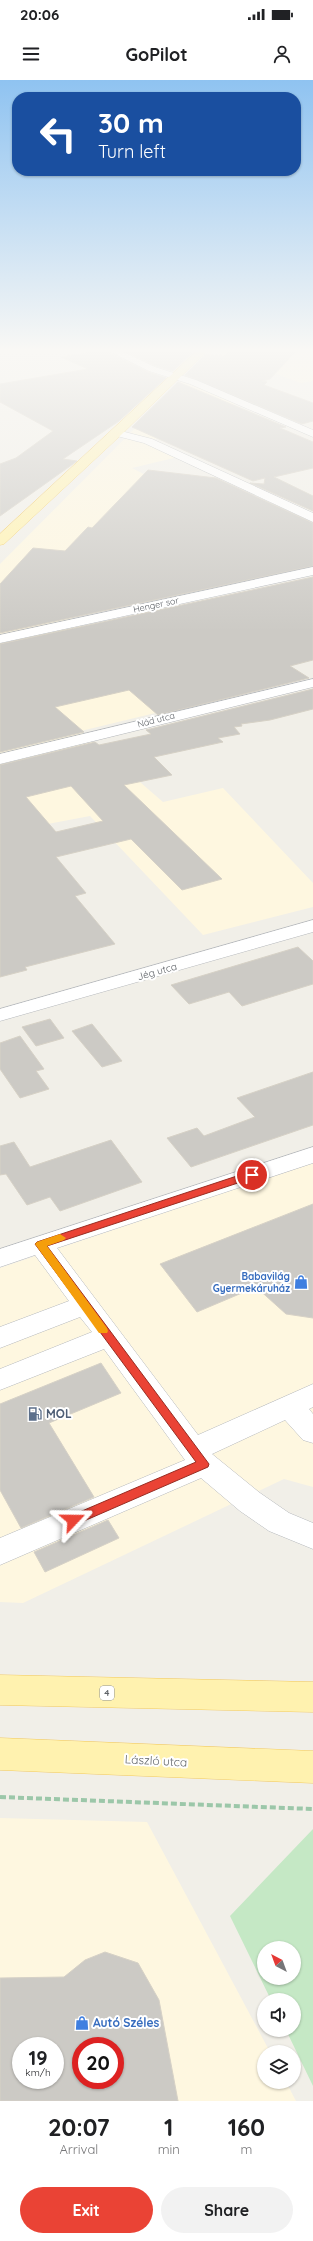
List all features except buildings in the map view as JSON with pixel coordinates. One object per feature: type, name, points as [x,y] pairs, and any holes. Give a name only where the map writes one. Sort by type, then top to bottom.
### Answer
[{"type":"main road","points":[[0,541],[106,443]]},
{"type":"main road","name":"4","points":[[0,1690],[313,1697]]},
{"type":"main road","name":"László utca","points":[[0,1754],[313,1767]]},
{"type":"street","points":[[153,443],[313,518]]},
{"type":"street","name":"Henger sor","points":[[0,639],[313,571]]},
{"type":"street","name":"Nád utca","points":[[0,759],[313,683]]},
{"type":"street","name":"Jég utca","points":[[0,1015],[313,926]]},
{"type":"street","points":[[0,1258],[313,1155]]},
{"type":"street","points":[[40,1244],[107,1337],[198,1457],[250,1502],[279,1522],[313,1536]]},
{"type":"street","points":[[0,1338],[85,1306]]},
{"type":"street","points":[[0,1380],[107,1337]]},
{"type":"street","points":[[0,1552],[198,1457],[301,1400],[313,1432]]},
{"type":"path","points":[[0,1797],[313,1809]]},
{"type":"shaded area","points":[[120,443],[156,443],[182,456],[132,468],[278,543],[70,617],[180,707],[81,731],[163,802],[223,788],[313,883],[313,907],[203,935],[90,816],[0,833],[0,564]]},
{"type":"shaded area","points":[[313,1163],[313,1487],[284,1479],[23,1603],[0,1602],[0,1268]]},
{"type":"shaded area","points":[[0,1818],[147,1822],[257,2028],[257,2037],[262,2037],[266,2045],[257,2045],[257,2089],[290,2089],[296,2101],[0,2101]]},
{"type":"green space","points":[[313,1829],[313,2086],[301,2061],[301,2045],[293,2045],[289,2037],[301,2037],[301,1993],[268,1993],[264,1985],[301,1985],[301,1941],[257,1941],[257,1971],[230,1916]]},
{"type":"slow traffic","points":[[60,1238],[40,1244],[103,1331]]},
{"type":"place","name":"Babavilág Gyermekáruház","points":[[301,1282]]},
{"type":"place","name":"MOL","points":[[35,1414]]},
{"type":"place","name":"Autó Széles","points":[[82,2023]]},
{"type":"route","points":[[73,1520],[204,1464],[107,1337],[40,1244],[252,1175]]}]
